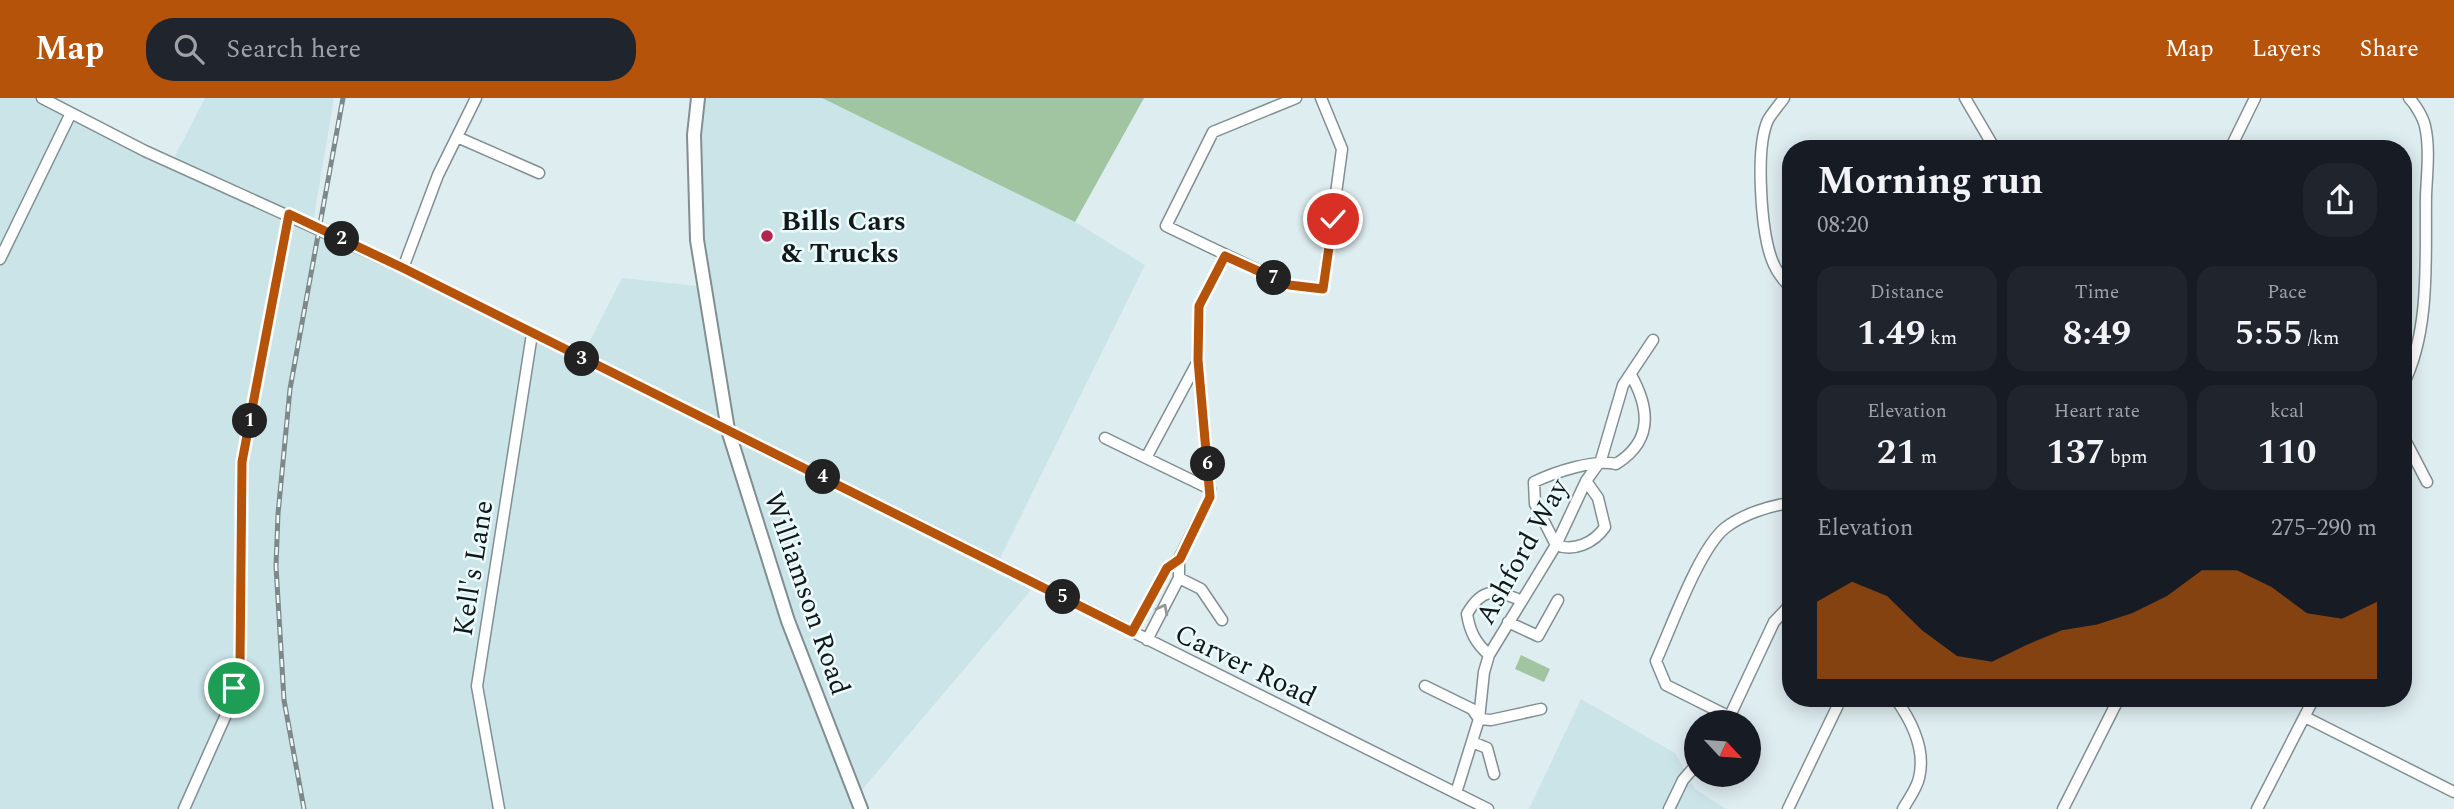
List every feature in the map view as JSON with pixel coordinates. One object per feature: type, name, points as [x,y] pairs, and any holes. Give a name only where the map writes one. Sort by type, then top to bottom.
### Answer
[{"type":"main road","name":"Williamson Road","points":[[698,98],[694,135],[696,240],[728,430],[788,621],[861,809]]},
{"type":"street","name":"Carver Road","points":[[42,98],[145,151],[403,268],[1488,809]]},
{"type":"street","points":[[403,268],[476,98]]},
{"type":"street","points":[[1296,98],[1213,132],[1166,226],[1289,285],[1323,289],[1342,149],[1321,98]]},
{"type":"street","points":[[1782,279],[1772,261],[1763,204],[1763,141],[1768,121],[1784,98]]},
{"type":"street","points":[[1965,98],[1990,140]]},
{"type":"street","points":[[2234,140],[2255,98]]},
{"type":"street","points":[[2409,98],[2425,125],[2427,178],[2423,289],[2412,367]]},
{"type":"street","points":[[0,259],[71,113]]},
{"type":"street","points":[[457,137],[539,173]]},
{"type":"street","points":[[184,809],[229,708],[240,665],[242,462],[289,214]]},
{"type":"street","points":[[1147,640],[1179,578],[1180,559],[1210,497],[1198,360],[1199,306],[1225,256]]},
{"type":"street","name":"Kell's Lane","points":[[499,809],[477,686],[532,334]]},
{"type":"street","name":"Ashford Way","points":[[1456,793],[1479,719],[1489,655],[1556,545],[1586,481],[1601,460],[1623,385],[1653,340]]},
{"type":"street","points":[[1146,458],[1198,360]]},
{"type":"street","points":[[1586,481],[1598,498],[1605,527],[1598,538],[1578,546],[1567,549],[1556,545],[1535,504],[1534,482],[1559,470],[1582,468],[1601,460],[1616,464],[1632,454],[1642,435],[1645,417],[1643,397],[1631,375]]},
{"type":"street","points":[[1105,438],[1210,489]]},
{"type":"street","points":[[2412,453],[2427,482]]},
{"type":"street","points":[[1710,710],[1666,685],[1657,661],[1695,571],[1725,528],[1769,506],[1782,504]]},
{"type":"street","points":[[1132,632],[1167,568],[1180,559]]},
{"type":"street","points":[[1179,578],[1201,589],[1222,620]]},
{"type":"street","points":[[1489,655],[1476,643],[1466,614],[1475,599],[1492,592],[1505,593],[1522,601]]},
{"type":"street","points":[[1508,622],[1538,636],[1558,600]]},
{"type":"street","points":[[1733,710],[1774,622],[1782,614]]},
{"type":"street","points":[[1425,686],[1472,709],[1479,719],[1491,720],[1541,709]]},
{"type":"street","points":[[1788,809],[1837,707]]},
{"type":"street","points":[[1900,707],[1916,734],[1919,759],[1919,779],[1903,809]]},
{"type":"street","points":[[2063,809],[2114,707]]},
{"type":"street","points":[[2257,809],[2310,707]]},
{"type":"street","points":[[2305,717],[2454,792]]},
{"type":"street","points":[[1472,742],[1488,748],[1494,774]]},
{"type":"street","points":[[1669,809],[1684,779]]},
{"type":"shaded area","points":[[0,98],[48,98],[172,162],[205,98],[334,98],[312,228],[581,358],[622,278],[707,287],[692,135],[696,98],[822,98],[1075,222],[1145,265],[998,562],[1037,583],[855,798],[859,809],[0,809]]},
{"type":"shaded area","points":[[1581,699],[1675,753],[1684,769],[1684,788],[1694,788],[1726,809],[1529,809]]},
{"type":"green space","points":[[822,98],[1144,98],[1075,222]]},
{"type":"green space","points":[[1521,655],[1550,669],[1544,682],[1515,669]]},
{"type":"railway","points":[[304,809],[284,700],[276,566],[278,514],[290,389],[343,98]]},
{"type":"place","name":"Bills Cars & Trucks","points":[[767,236]]},
{"type":"route","points":[[234,688],[240,665],[242,462],[289,214],[403,268],[1132,632],[1167,568],[1180,559],[1210,497],[1198,360],[1199,306],[1225,256],[1289,285],[1323,289],[1333,219]]}]
